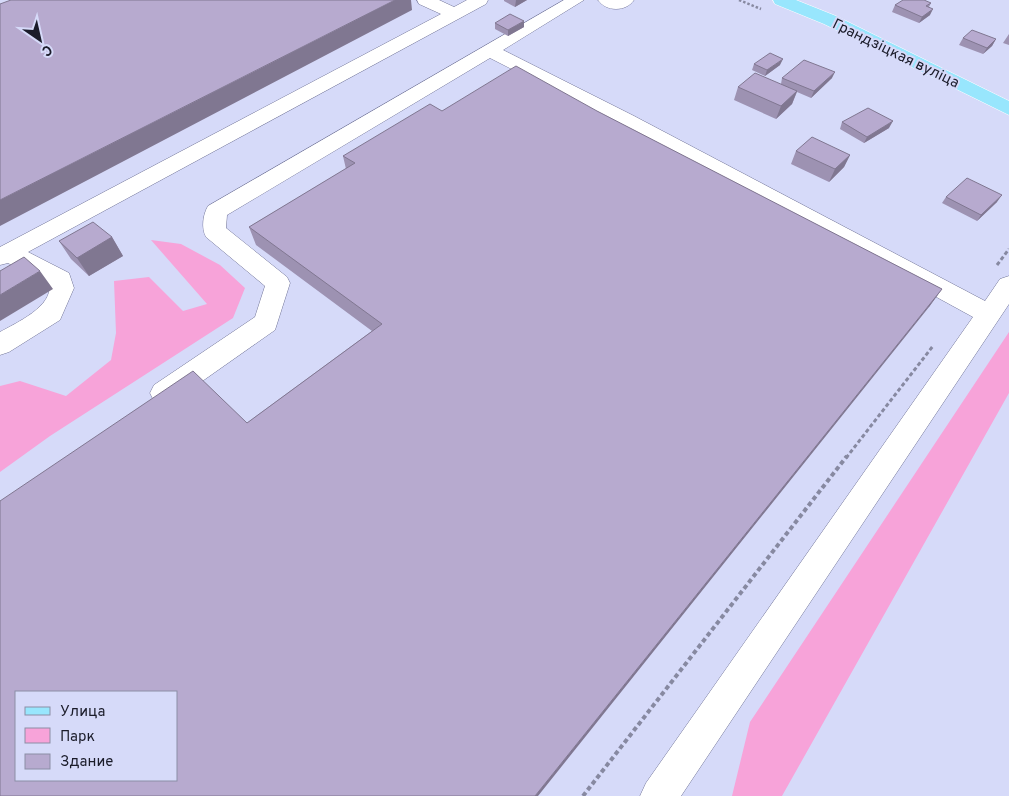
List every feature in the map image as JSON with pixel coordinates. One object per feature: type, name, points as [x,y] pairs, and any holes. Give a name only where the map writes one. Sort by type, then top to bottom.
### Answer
[{"type":"main road","name":"Грандзіцкая вуліца","points":[[781,0],[830,20],[1009,108]]},
{"type":"main road","name":"Грандзіцкая вуліца","points":[[809,0],[944,69],[1009,108]]},
{"type":"lane","points":[[425,0],[452,13]]},
{"type":"lane","points":[[5,254],[452,13],[480,0]]},
{"type":"lane","points":[[145,405],[266,323],[278,283],[214,231],[216,211],[576,0]]},
{"type":"lane","points":[[606,0],[618,5],[626,0]]},
{"type":"lane","points":[[490,51],[627,120],[977,309]]},
{"type":"lane","points":[[0,345],[51,313],[62,288],[60,279],[41,268],[5,254]]},
{"type":"lane","points":[[659,796],[977,309],[1009,285]]},
{"type":"path","points":[[977,309],[1009,249]]},
{"type":"path","points":[[582,796],[936,342]]},
{"type":"green space","points":[[151,240],[181,244],[220,265],[245,288],[233,318],[50,436],[0,472],[0,386],[20,381],[66,396],[111,360],[116,333],[114,281],[149,277],[183,311],[207,304]]},
{"type":"green space","points":[[1009,332],[1009,393],[782,796],[732,796],[750,722]]},
{"type":"building","points":[[11,0],[395,0],[0,200],[0,4]]},
{"type":"building","points":[[903,0],[924,0],[931,3],[926,6],[933,9],[922,17],[895,5]]},
{"type":"building","points":[[510,14],[524,21],[508,30],[495,23]]},
{"type":"building","points":[[972,30],[996,39],[987,48],[963,38]]},
{"type":"building","points":[[770,53],[783,59],[767,70],[754,64]]},
{"type":"building","points":[[804,60],[835,72],[814,91],[782,78]]},
{"type":"building","points":[[516,66],[597,111],[942,289],[535,796],[0,796],[0,501],[193,371],[247,423],[382,324],[249,227],[355,163],[343,156],[430,104],[442,111]]},
{"type":"building","points":[[755,73],[797,91],[781,106],[738,87]]},
{"type":"building","points":[[868,108],[893,121],[867,137],[842,122]]},
{"type":"building","points":[[812,137],[850,155],[835,169],[796,151]]},
{"type":"building","points":[[967,178],[1002,195],[981,215],[946,197]]},
{"type":"building","points":[[93,222],[112,237],[77,258],[59,241]]},
{"type":"building","points":[[24,257],[40,271],[0,295],[0,271]]}]
